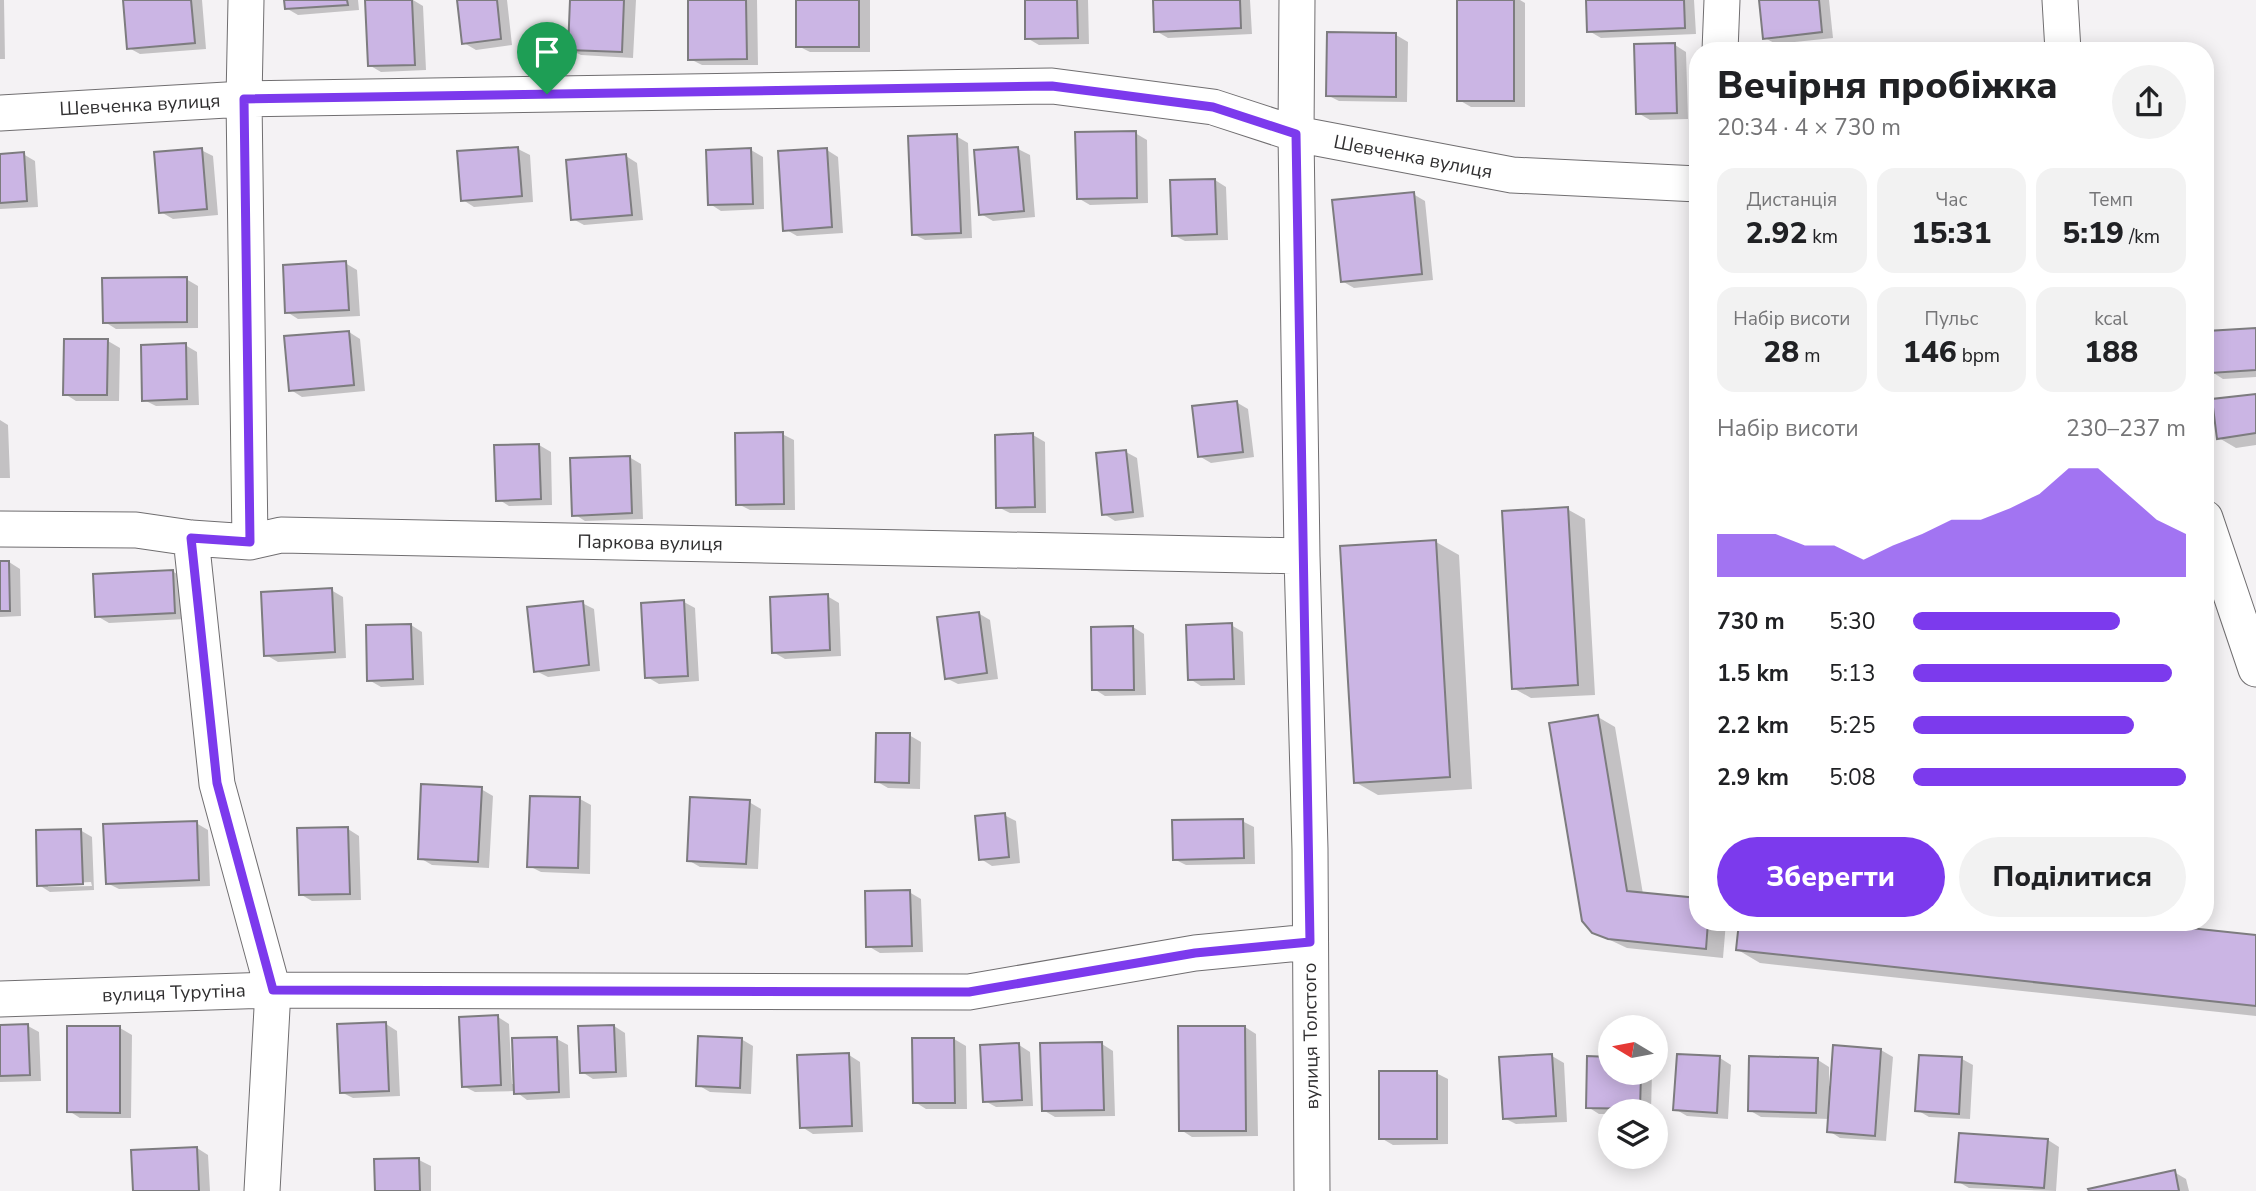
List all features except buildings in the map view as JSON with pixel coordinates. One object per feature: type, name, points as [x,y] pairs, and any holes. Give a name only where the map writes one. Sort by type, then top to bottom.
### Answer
[{"type":"street","points":[[246,0],[244,99],[250,542]]},
{"type":"street","name":"вулиця Толстого","points":[[1297,0],[1296,134],[1312,1191]]},
{"type":"street","points":[[1720,42],[1722,0]]},
{"type":"street","points":[[2060,0],[2062,42]]},
{"type":"street","name":"Шевченка вулиця","points":[[0,113],[244,99],[1052,86],[1213,107],[1296,134],[1511,176],[1689,184]]},
{"type":"street","name":"Паркова вулиця","points":[[0,529],[136,530],[191,538],[250,542],[281,535],[1302,556]]},
{"type":"street","points":[[191,538],[217,783],[273,990],[262,1191]]},
{"type":"street","points":[[2214,544],[2256,668]]},
{"type":"street","name":"вулиця Турутіна","points":[[0,999],[273,990],[969,992],[1195,953],[1310,942]]},
{"type":"route","points":[[1052,86],[1213,107],[1296,134],[1310,942],[1195,953],[969,992],[273,990],[217,783],[191,538],[250,542],[244,99],[547,94],[1052,86]]}]
